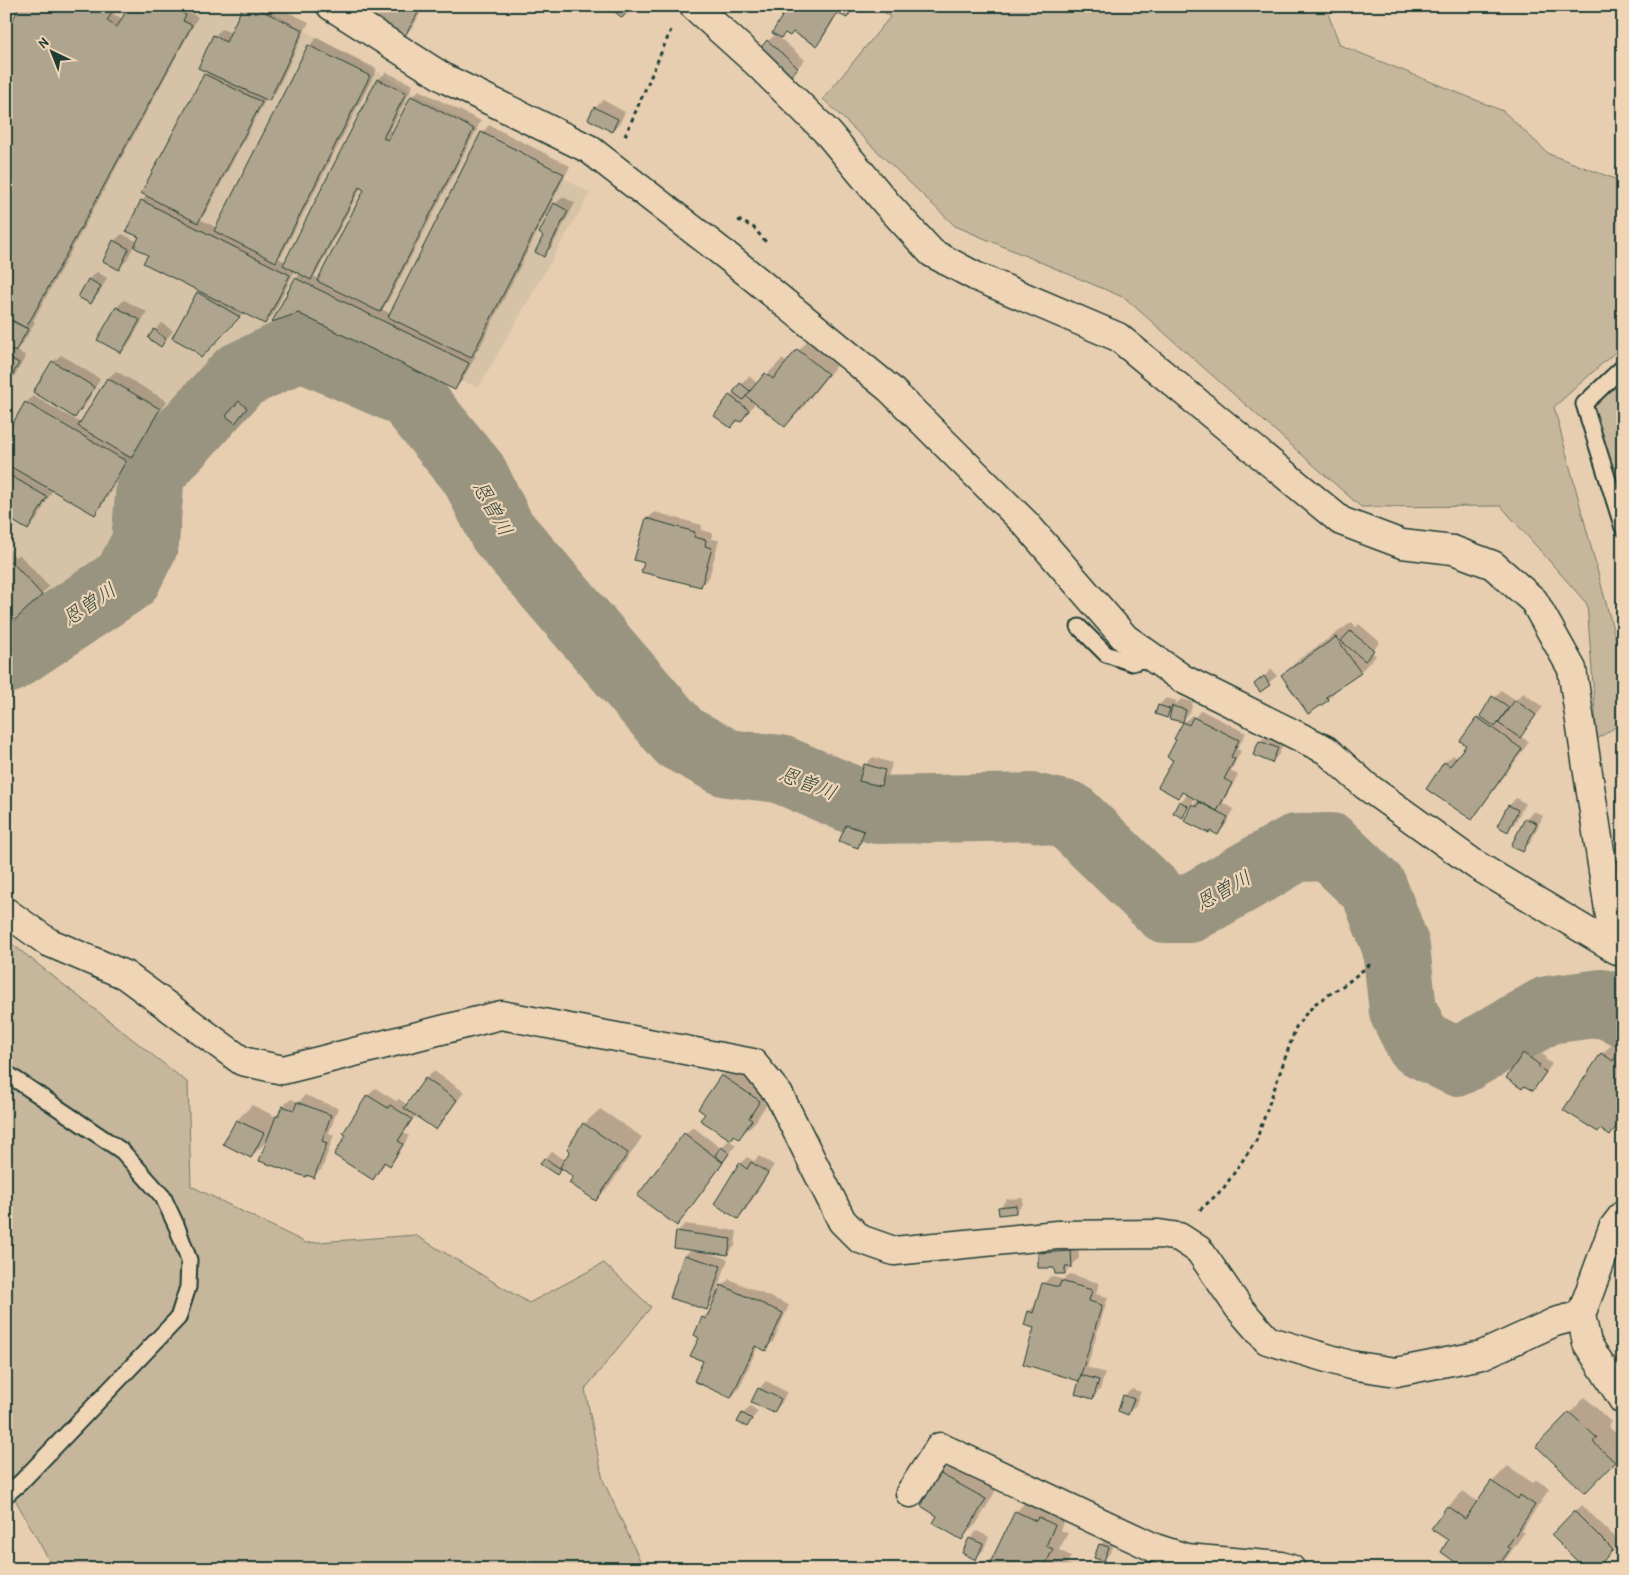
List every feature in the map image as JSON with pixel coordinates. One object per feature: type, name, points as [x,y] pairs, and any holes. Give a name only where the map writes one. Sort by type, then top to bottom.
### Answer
[{"type":"street","points":[[331,6],[446,79],[589,149],[732,260],[890,390],[1026,524],[1125,638],[1183,679],[1326,750],[1366,786],[1476,865],[1618,939]]},
{"type":"street","points":[[694,6],[756,62],[828,133],[887,204],[932,253],[975,276],[1118,337],[1342,521],[1402,544],[1453,550],[1493,565],[1534,601],[1572,669],[1618,939]]},
{"type":"street","points":[[6,912],[48,942],[125,975],[242,1061],[283,1070],[501,1015],[753,1063],[779,1095],[842,1221],[860,1238],[894,1252],[1057,1235],[1159,1234],[1179,1238],[1199,1250],[1239,1308],[1268,1340],[1350,1365],[1396,1372],[1482,1355],[1555,1322],[1581,1315]]},
{"type":"street","points":[[1623,1215],[1613,1228],[1581,1315],[1587,1343],[1623,1400]]},
{"type":"street","points":[[910,1493],[940,1447],[1155,1548],[1186,1558],[1280,1566],[1291,1569]]},
{"type":"lane","points":[[1623,367],[1584,404],[1623,528]]},
{"type":"lane","points":[[1079,627],[1106,654],[1132,663],[1152,657]]},
{"type":"lane","points":[[6,1073],[122,1151],[163,1197],[189,1260],[188,1287],[178,1318],[21,1482],[6,1495]]},
{"type":"path","points":[[612,167],[674,24]]},
{"type":"path","points":[[1206,1205],[1223,1189],[1256,1140],[1296,1027],[1316,1003],[1347,983],[1373,962]]},
{"type":"shaded area","points":[[6,6],[262,6],[590,193],[479,387],[309,327],[161,416],[113,569],[6,640]]},
{"type":"shaded area","points":[[878,6],[1325,6],[1340,45],[1503,111],[1549,154],[1623,182],[1623,345],[1554,407],[1623,667],[1623,722],[1597,739],[1587,604],[1501,506],[1361,507],[1125,298],[955,226],[823,99],[890,17]]},
{"type":"shaded area","points":[[1623,377],[1623,510],[1592,407]]},
{"type":"shaded area","points":[[6,939],[188,1083],[191,1186],[306,1243],[415,1235],[529,1303],[604,1263],[651,1307],[585,1389],[603,1480],[644,1569],[54,1569],[6,1483]]},
{"type":"building","points":[[20,6],[115,6],[107,21],[117,27],[129,6],[144,6],[154,11],[157,6],[169,6],[186,15],[183,21],[192,25],[26,328],[6,317],[6,32]]},
{"type":"building","points":[[243,6],[252,6],[303,30],[269,101],[198,68],[213,35],[226,42]]},
{"type":"building","points":[[353,6],[422,6],[405,36]]},
{"type":"building","points":[[608,6],[632,6],[622,18]]},
{"type":"building","points":[[788,6],[855,6],[847,18],[837,13],[817,46],[793,32],[790,36],[785,33],[781,38],[772,33]]},
{"type":"building","points":[[767,40],[798,68],[789,78],[758,51]]},
{"type":"building","points":[[308,45],[370,76],[276,262],[214,231]]},
{"type":"building","points":[[204,74],[262,102],[198,223],[141,193]]},
{"type":"building","points":[[377,79],[406,93],[383,138],[388,140],[411,96],[474,129],[380,312],[317,281],[364,190],[359,187],[311,280],[283,265]]},
{"type":"building","points":[[594,107],[618,119],[612,132],[588,119]]},
{"type":"building","points":[[481,132],[564,174],[471,358],[388,317]]},
{"type":"building","points":[[141,200],[290,275],[265,324],[143,263],[148,255],[134,247],[139,237],[126,231]]},
{"type":"building","points":[[554,203],[568,211],[544,257],[535,252],[543,236],[539,233]]},
{"type":"building","points":[[113,240],[129,249],[119,270],[103,261]]},
{"type":"building","points":[[295,278],[469,363],[455,390],[298,313],[272,322]]},
{"type":"building","points":[[88,279],[101,286],[91,304],[78,297]]},
{"type":"building","points":[[197,292],[240,317],[201,358],[194,350],[172,338]]},
{"type":"building","points":[[116,307],[140,320],[121,353],[97,340]]},
{"type":"building","points":[[6,318],[28,329],[15,352],[6,347]]},
{"type":"building","points":[[154,329],[166,339],[161,347],[148,338]]},
{"type":"building","points":[[797,349],[828,374],[785,427],[746,396],[765,373],[773,379]]},
{"type":"building","points":[[6,356],[19,363],[6,387]]},
{"type":"building","points":[[52,361],[94,387],[75,418],[33,392]]},
{"type":"building","points":[[107,378],[160,409],[131,458],[78,426]]},
{"type":"building","points":[[740,383],[750,391],[743,400],[733,392]]},
{"type":"building","points":[[729,395],[749,410],[741,422],[737,420],[731,428],[714,416]]},
{"type":"building","points":[[239,401],[247,408],[235,423],[226,416]]},
{"type":"building","points":[[25,402],[126,461],[95,515],[6,464],[6,435]]},
{"type":"building","points":[[6,473],[47,497],[28,530],[6,517]]},
{"type":"building","points":[[646,518],[695,532],[694,537],[706,540],[705,546],[712,548],[701,587],[641,572],[644,563],[634,560]]},
{"type":"building","points":[[11,561],[42,595],[6,628],[6,563]]},
{"type":"building","points":[[1350,631],[1374,650],[1365,661],[1341,641]]},
{"type":"building","points":[[1336,637],[1361,673],[1326,697],[1329,700],[1308,714],[1281,675]]},
{"type":"building","points":[[1264,676],[1270,685],[1260,692],[1254,684]]},
{"type":"building","points":[[1492,696],[1509,707],[1495,727],[1480,716]]},
{"type":"building","points":[[1515,700],[1536,715],[1520,738],[1498,723]]},
{"type":"building","points":[[1158,705],[1170,709],[1167,718],[1155,714]]},
{"type":"building","points":[[1172,706],[1186,710],[1183,722],[1169,719]]},
{"type":"building","points":[[1193,717],[1239,740],[1231,757],[1235,759],[1224,779],[1232,783],[1217,811],[1182,792],[1178,798],[1158,787],[1173,760],[1167,757],[1176,740],[1174,739],[1183,722],[1189,725]]},
{"type":"building","points":[[1477,717],[1522,749],[1472,820],[1426,789],[1444,762],[1450,766],[1466,745],[1460,741]]},
{"type":"building","points":[[1259,741],[1278,748],[1272,763],[1253,755]]},
{"type":"building","points":[[864,764],[885,770],[881,786],[859,781]]},
{"type":"building","points":[[1179,801],[1188,806],[1183,818],[1173,813]]},
{"type":"building","points":[[1199,802],[1228,817],[1218,835],[1210,831],[1209,833],[1184,821],[1192,804],[1197,807]]},
{"type":"building","points":[[1508,805],[1518,810],[1508,832],[1497,826]]},
{"type":"building","points":[[1525,818],[1537,823],[1523,852],[1511,846]]},
{"type":"building","points":[[846,825],[864,831],[858,848],[839,841]]},
{"type":"building","points":[[1620,1050],[1623,1052],[1623,1117],[1610,1136],[1600,1129],[1598,1132],[1563,1110],[1601,1053],[1613,1061]]},
{"type":"building","points":[[1523,1053],[1540,1065],[1538,1067],[1546,1072],[1533,1091],[1524,1086],[1522,1089],[1506,1078]]},
{"type":"building","points":[[721,1075],[760,1101],[749,1118],[752,1120],[739,1139],[734,1135],[731,1140],[700,1120],[705,1114],[698,1109]]},
{"type":"building","points":[[425,1078],[457,1100],[436,1130],[404,1108]]},
{"type":"building","points":[[367,1095],[388,1108],[390,1105],[412,1119],[398,1141],[403,1144],[390,1166],[384,1162],[373,1180],[334,1155],[346,1135],[343,1133]]},
{"type":"building","points":[[297,1102],[331,1115],[322,1141],[327,1143],[314,1178],[259,1161],[276,1116],[278,1116],[282,1106],[294,1110]]},
{"type":"building","points":[[236,1120],[264,1133],[251,1158],[223,1144]]},
{"type":"building","points":[[583,1123],[628,1153],[596,1201],[569,1183],[573,1177],[560,1167],[570,1151],[567,1149]]},
{"type":"building","points":[[684,1133],[723,1163],[677,1226],[637,1196]]},
{"type":"building","points":[[721,1147],[729,1153],[723,1162],[715,1155]]},
{"type":"building","points":[[544,1158],[561,1169],[557,1175],[540,1164]]},
{"type":"building","points":[[751,1162],[768,1173],[738,1219],[714,1204],[739,1163],[747,1169]]},
{"type":"building","points":[[1016,1205],[1016,1213],[999,1215],[998,1207]]},
{"type":"building","points":[[676,1231],[731,1239],[728,1255],[674,1248]]},
{"type":"building","points":[[1071,1251],[1072,1267],[1065,1267],[1065,1274],[1055,1274],[1054,1268],[1038,1268],[1038,1253]]},
{"type":"building","points":[[684,1255],[721,1266],[707,1310],[670,1298]]},
{"type":"building","points":[[1061,1281],[1092,1290],[1089,1301],[1102,1305],[1079,1381],[1023,1364],[1034,1328],[1024,1325],[1028,1311],[1033,1313],[1042,1283],[1059,1287]]},
{"type":"building","points":[[721,1285],[783,1313],[766,1351],[755,1346],[731,1398],[694,1381],[703,1361],[690,1356],[699,1338],[694,1335],[702,1317],[706,1319]]},
{"type":"building","points":[[1081,1375],[1099,1380],[1093,1399],[1075,1394]]},
{"type":"building","points":[[758,1388],[781,1399],[774,1413],[751,1402]]},
{"type":"building","points":[[1123,1395],[1134,1399],[1128,1415],[1118,1411]]},
{"type":"building","points":[[1569,1412],[1597,1438],[1593,1442],[1615,1462],[1585,1493],[1536,1446]]},
{"type":"building","points":[[742,1413],[752,1419],[747,1427],[737,1422]]},
{"type":"building","points":[[939,1473],[986,1499],[962,1540],[933,1523],[937,1516],[921,1506]]},
{"type":"building","points":[[1491,1481],[1518,1499],[1520,1495],[1535,1505],[1507,1547],[1510,1549],[1496,1569],[1465,1569],[1441,1552],[1448,1540],[1431,1529],[1447,1506],[1465,1519]]},
{"type":"building","points":[[1015,1511],[1036,1521],[1038,1517],[1055,1525],[1046,1546],[1053,1549],[1045,1566],[1050,1569],[992,1569],[988,1567]]},
{"type":"building","points":[[1574,1511],[1613,1550],[1596,1569],[1585,1569],[1551,1535]]},
{"type":"building","points":[[969,1538],[983,1544],[976,1560],[962,1553]]},
{"type":"building","points":[[1099,1544],[1109,1547],[1104,1561],[1094,1558]]},
{"type":"waterway","name":"恩曽川","points":[[6,660],[127,579],[145,543],[151,473],[239,376],[301,347],[408,394],[474,474],[502,531],[680,738],[727,763],[780,769],[876,810],[1032,807],[1069,815],[1166,909],[1189,909],[1296,848],[1330,847],[1374,889],[1396,947],[1403,1011],[1419,1043],[1457,1062],[1548,1010],[1602,1003],[1623,1012]]}]
